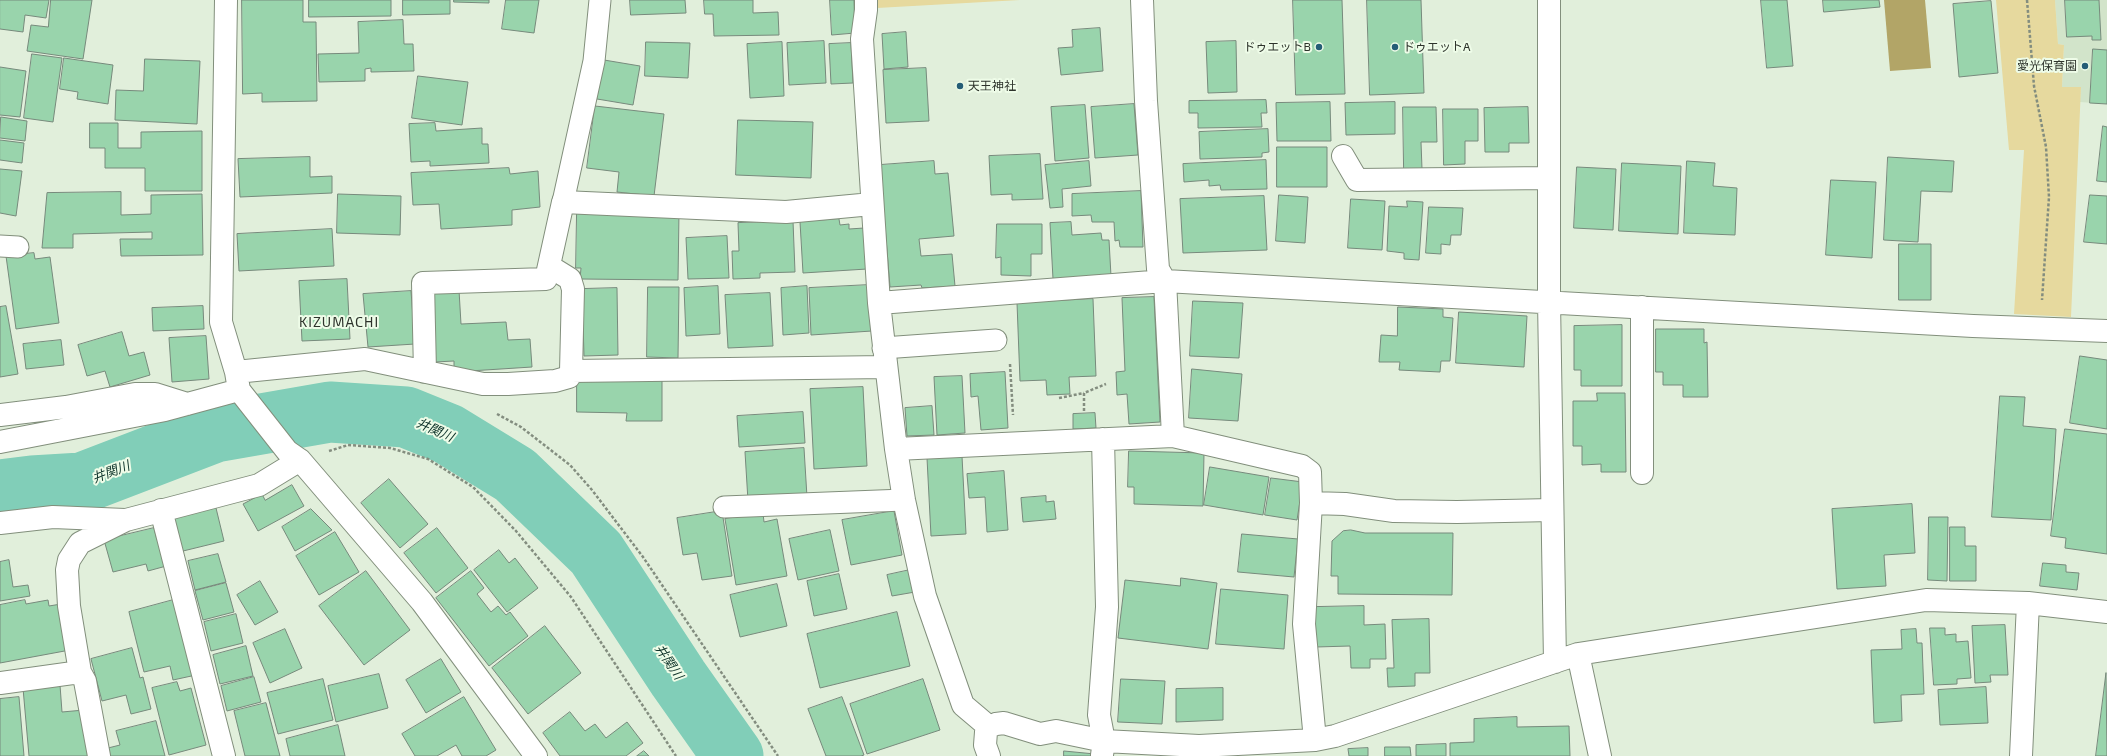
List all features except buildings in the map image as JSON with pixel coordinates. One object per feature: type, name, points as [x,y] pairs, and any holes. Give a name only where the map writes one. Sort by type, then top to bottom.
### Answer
[{"type":"street","points":[[226,0],[221,322],[241,387],[294,455],[422,602],[536,756]]},
{"type":"street","points":[[866,0],[862,39],[879,303],[896,449],[904,500],[925,596],[963,705],[989,727]]},
{"type":"street","points":[[1142,0],[1146,101],[1158,269],[1165,281],[1173,436]]},
{"type":"street","points":[[1549,0],[1549,302],[1555,662]]},
{"type":"street","points":[[1343,156],[1357,180],[1549,178]]},
{"type":"street","points":[[425,372],[423,283],[546,279],[563,202],[786,212],[872,204]]},
{"type":"street","points":[[0,442],[165,410],[241,387],[365,359],[483,384],[555,381],[569,377],[571,371],[574,289],[570,279],[549,266]]},
{"type":"street","points":[[879,303],[1165,281],[1973,326],[2107,331]]},
{"type":"street","points":[[1642,307],[1642,474]]},
{"type":"street","points":[[571,371],[885,357]]},
{"type":"street","points":[[0,415],[66,407],[136,394],[155,394],[187,404]]},
{"type":"street","points":[[896,449],[1173,436],[1302,466],[1310,472],[1311,503],[1304,624],[1315,740]]},
{"type":"street","points":[[1094,440],[1107,607],[1099,715],[1103,749]]},
{"type":"street","points":[[99,756],[85,681],[80,672],[69,606],[67,570],[69,560],[80,543],[126,520],[259,486],[294,455]]},
{"type":"street","points":[[1311,503],[1345,504],[1394,511],[1457,512],[1552,510]]},
{"type":"street","points":[[161,510],[224,756]]},
{"type":"street","points":[[0,523],[53,517],[126,520]]},
{"type":"street","points":[[989,756],[984,737],[989,727],[1004,723],[1040,734],[1056,731],[1103,749],[1315,740],[1335,736],[1578,654],[1926,600],[2028,603],[2107,612]]},
{"type":"street","points":[[2021,756],[2028,603]]},
{"type":"street","points":[[1578,654],[1600,756]]},
{"type":"street","points":[[0,684],[80,672]]},
{"type":"lane","points":[[563,202],[594,61],[600,0]]},
{"type":"lane","points":[[885,357],[996,340]]},
{"type":"lane","points":[[724,507],[904,500]]},
{"type":"path","points":[[2027,0],[2034,86],[2046,147],[2049,197],[2039,328]]},
{"type":"path","points":[[1009,357],[1015,444]]},
{"type":"path","points":[[1059,398],[1084,393],[1106,384]]},
{"type":"path","points":[[1084,393],[1094,440]]},
{"type":"path","points":[[494,412],[521,427],[570,465],[592,490],[643,557],[778,756]]},
{"type":"path","points":[[294,455],[348,445],[390,448],[428,459],[473,487],[516,531],[572,597],[676,756]]},
{"type":"shaded area","points":[[877,0],[1020,0],[877,8]]},
{"type":"shaded area","points":[[1884,0],[1925,0],[1931,68],[1890,71]]},
{"type":"shaded area","points":[[1996,0],[2055,0],[2058,44],[2064,45],[2062,87],[2081,87],[2071,317],[2014,314],[2024,150],[2009,150]]},
{"type":"shaded area","name":"愛光保育園","points":[[2055,0],[2107,0],[2107,104],[2080,102],[2081,87],[2062,87],[2064,45],[2058,44]]},
{"type":"waterway","name":"井関川","points":[[0,490],[32,486],[82,483],[215,432],[330,412],[406,417],[448,434],[515,475],[596,553],[678,678],[733,756]]},
{"type":"place","name":"ドゥエットB","points":[[1319,47]]},
{"type":"place","name":"ドゥエットA","points":[[1395,47]]},
{"type":"place","name":"愛光保育園","points":[[2085,66]]},
{"type":"place","name":"天王神社","points":[[960,86]]},
{"type":"district","name":"KIZUMACHI","points":[[339,322]]}]
